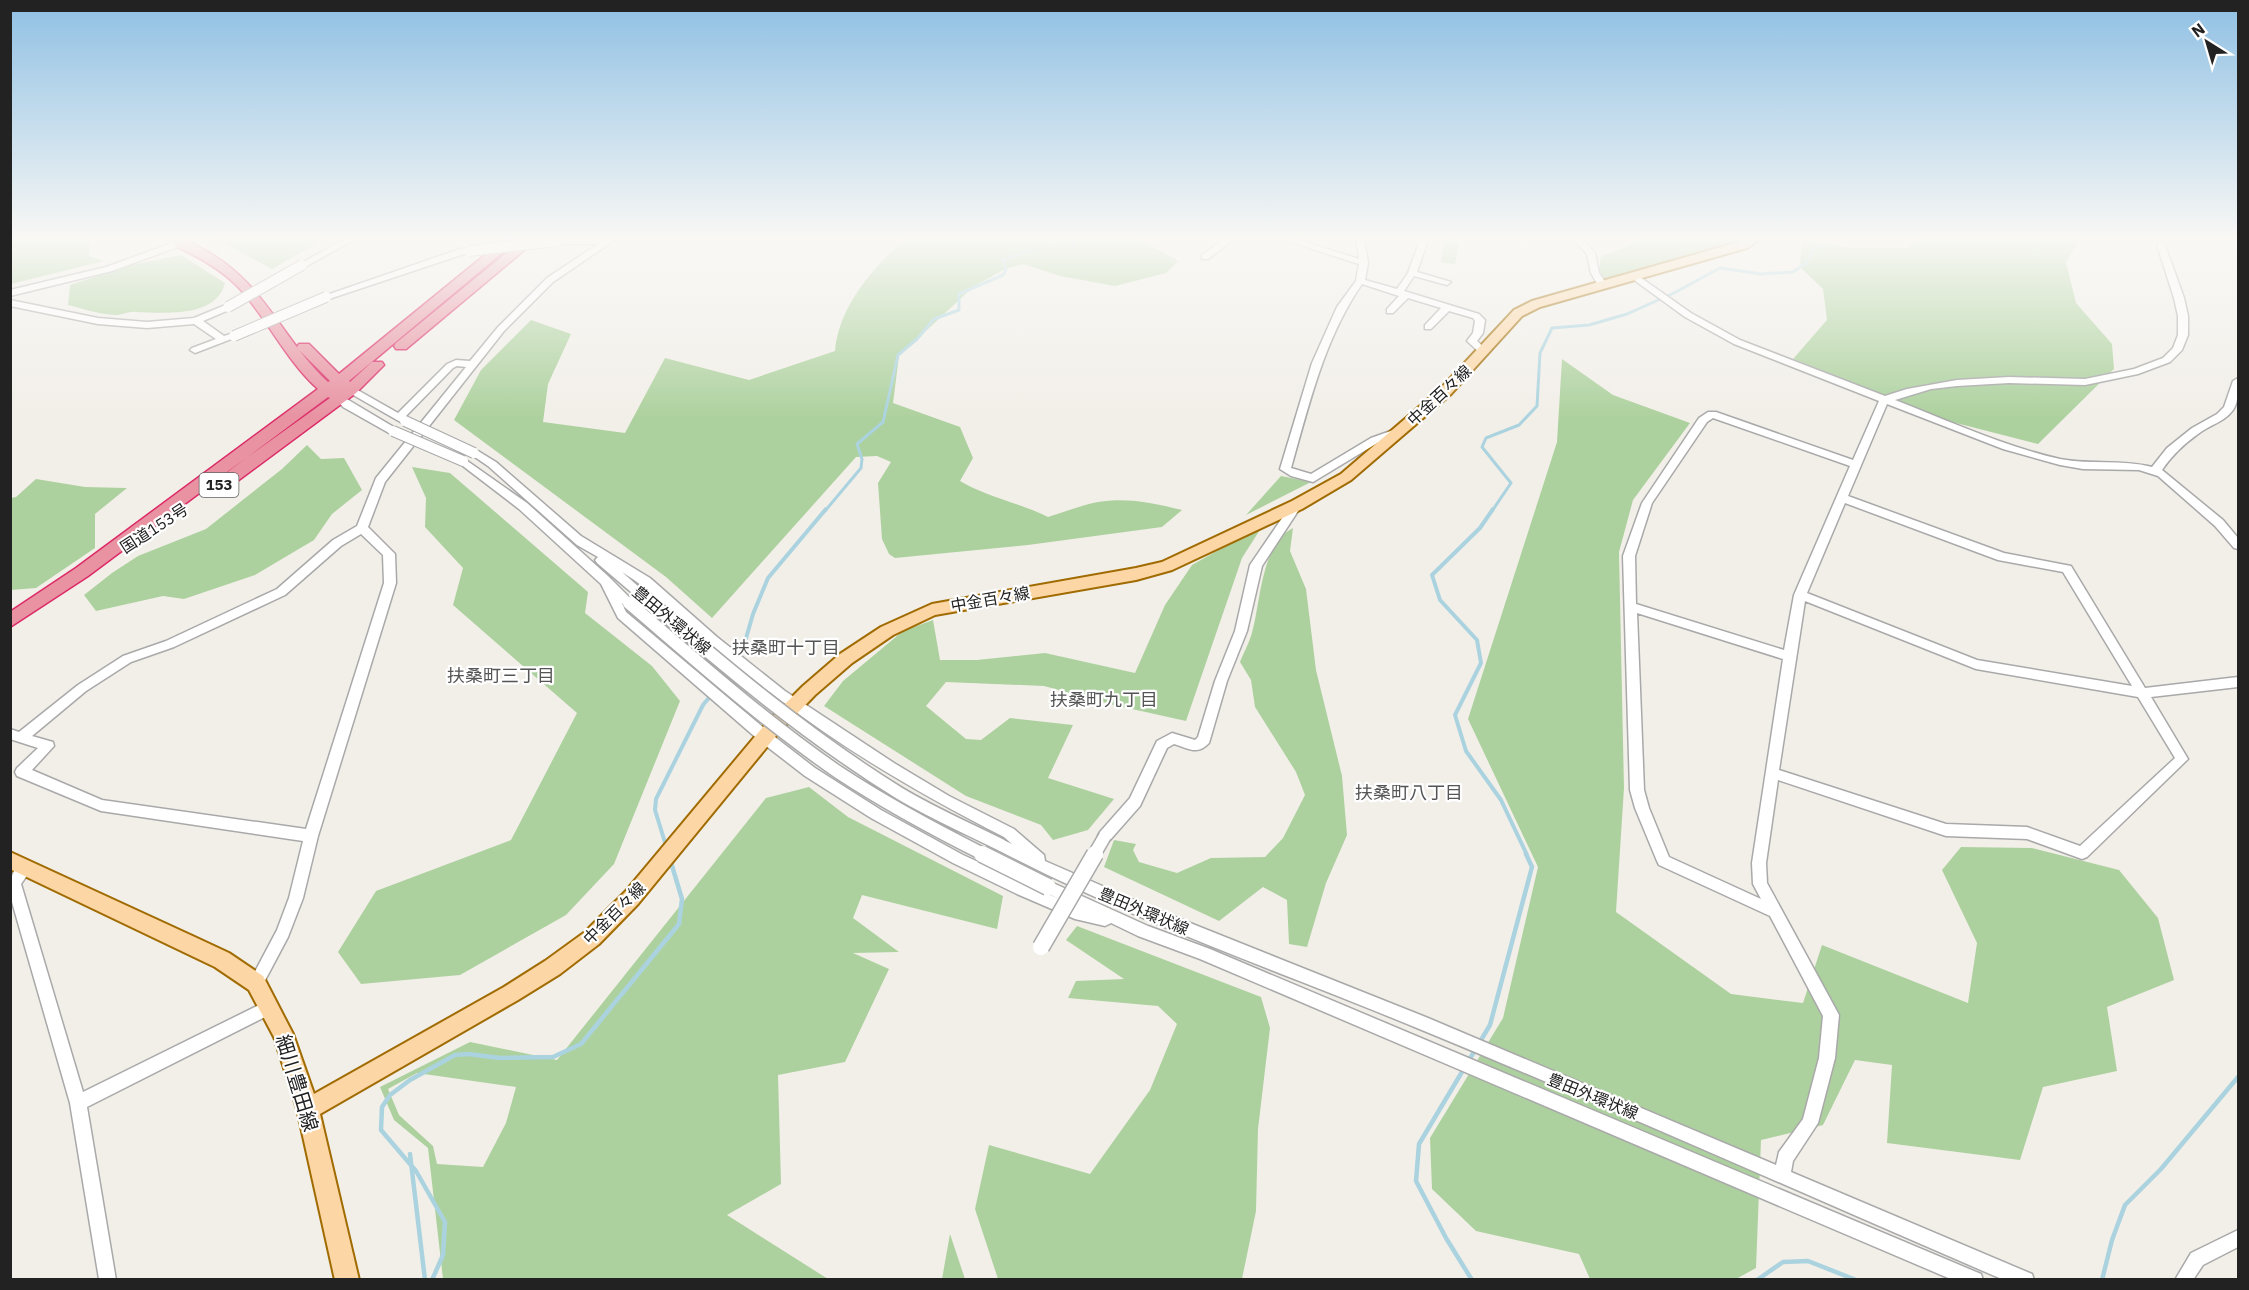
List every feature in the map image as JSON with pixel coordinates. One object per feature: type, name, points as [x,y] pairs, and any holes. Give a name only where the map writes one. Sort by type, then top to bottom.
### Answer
[{"type":"highway","points":[[253,297],[292,350],[339,390]]},
{"type":"highway","name":"国道153号","points":[[10,621],[82,572],[118,552],[205,495],[339,390],[446,297]]},
{"type":"highway","name":"国道153号","points":[[339,390],[364,375],[460,297]]},
{"type":"main road","name":"中金百々線","points":[[308,1109],[524,986],[568,956],[604,927],[671,853],[796,703],[867,642],[903,620],[932,610],[1136,574],[1166,566],[1297,505],[1346,477],[1400,431],[1446,391],[1484,352],[1505,325],[1518,314],[1536,304],[1560,297]]},
{"type":"main road","points":[[19,863],[222,960],[256,983]]},
{"type":"main road","name":"細川豊田線","points":[[256,983],[283,1034],[308,1109],[347,1280]]},
{"type":"street","points":[[10,303],[108,322],[147,325],[196,321],[245,297]]},
{"type":"street","points":[[195,350],[326,297]]},
{"type":"street","points":[[16,736],[127,658],[170,644],[281,592],[337,543],[362,528],[380,481],[440,408],[470,364],[501,328],[532,297]]},
{"type":"street","points":[[1349,297],[1342,307],[1317,363],[1285,469],[1313,478],[1375,440],[1400,431]]},
{"type":"street","points":[[1390,311],[1400,297]]},
{"type":"street","points":[[1410,297],[1476,316],[1480,320],[1478,333],[1472,341],[1484,352]]},
{"type":"street","points":[[1663,297],[1688,315],[1737,342],[2040,458],[2083,466],[2139,467],[2161,473]]},
{"type":"street","points":[[1782,1175],[1785,1158],[1810,1123],[1827,1058],[1831,1016],[1760,884],[1759,863],[1800,595],[1855,464],[1884,400],[1905,390],[1980,381],[2085,382],[2158,365],[2175,353],[2184,324],[2178,297]]},
{"type":"street","points":[[1428,327],[1447,308]]},
{"type":"street","points":[[196,321],[223,340]]},
{"type":"street","points":[[402,419],[450,366],[456,363],[470,364]]},
{"type":"street","points":[[2238,381],[2229,408],[2222,416],[2196,430],[2171,450],[2155,471],[2161,473],[2219,523],[2238,545]]},
{"type":"street","name":"豊田外環状線","points":[[339,390],[474,453],[492,464],[642,595],[800,725],[900,794],[1055,873],[1277,966],[1423,1023],[2026,1280]]},
{"type":"street","name":"豊田外環状線","points":[[339,390],[347,405],[393,431],[463,460],[523,506],[629,603],[728,685],[837,770],[923,823],[1048,887],[1143,931],[1268,980],[1975,1280]]},
{"type":"street","points":[[1773,911],[1664,861],[1642,808],[1637,790],[1629,556],[1647,503],[1703,420],[1712,414],[1855,464]]},
{"type":"street","points":[[1772,773],[1946,830],[2027,833],[2082,853],[2182,759],[2067,569],[2002,557],[1841,497]]},
{"type":"street","points":[[1041,947],[1105,836],[1135,802],[1162,745],[1172,738],[1198,746],[1204,739],[1221,681],[1241,631],[1256,565],[1297,505]]},
{"type":"street","points":[[256,983],[283,932],[296,898],[311,836],[390,583],[389,554],[362,528]]},
{"type":"street","points":[[576,538],[646,581],[713,640],[796,703],[889,767],[944,800],[1009,833],[1055,873]]},
{"type":"street","points":[[604,579],[622,615],[766,738],[810,772],[876,814],[958,859],[1022,890],[1071,910],[1143,931]]},
{"type":"street","points":[[1800,595],[1976,664],[2142,693],[2238,682]]},
{"type":"street","points":[[1631,607],[1789,656]]},
{"type":"street","points":[[16,736],[48,746],[22,772],[101,805],[311,836]]},
{"type":"street","points":[[19,863],[14,883],[78,1103],[108,1279]]},
{"type":"street","points":[[78,1103],[268,1008]]},
{"type":"street","points":[[2183,1280],[2197,1259],[2237,1240]]},
{"type":"green space","points":[[69,297],[216,297],[201,308],[161,313],[132,312],[118,315],[68,305]]},
{"type":"green space","points":[[854,297],[962,297],[899,356],[893,403],[960,427],[973,458],[960,481],[1048,517],[1085,505],[1119,500],[1182,510],[1162,527],[1028,545],[895,558],[889,554],[882,539],[878,483],[891,462],[877,456],[856,457],[712,618],[666,577],[454,420],[481,370],[531,320],[571,334],[548,384],[543,422],[625,433],[665,358],[749,380],[835,351],[843,318]]},
{"type":"green space","points":[[1824,297],[2075,297],[2076,303],[2112,344],[2114,369],[2038,444],[1952,422],[1793,359],[1827,320]]},
{"type":"green space","points":[[1562,359],[1613,395],[1690,423],[1633,500],[1619,552],[1624,788],[1616,912],[1731,994],[1803,1003],[1822,945],[1968,1003],[1977,943],[1942,870],[1961,847],[2032,848],[2119,870],[2158,918],[2174,980],[2107,1007],[2117,1071],[2043,1087],[2020,1160],[1887,1143],[1892,1065],[1855,1060],[1823,1125],[1761,1140],[1756,1268],[1736,1279],[1590,1279],[1579,1254],[1476,1231],[1432,1189],[1430,1138],[1503,1018],[1538,867],[1468,719],[1557,442]]},
{"type":"green space","points":[[307,445],[321,459],[344,458],[362,490],[332,514],[314,540],[255,575],[184,599],[163,596],[96,611],[84,595],[138,556],[206,529],[282,469]]},
{"type":"green space","points":[[412,467],[450,473],[588,592],[585,613],[652,666],[680,701],[614,864],[566,915],[460,975],[361,984],[338,952],[376,891],[511,840],[577,713],[453,605],[463,568],[425,527],[426,498]]},
{"type":"green space","points":[[1281,476],[1311,482],[1246,515]]},
{"type":"green space","points":[[36,479],[85,487],[127,488],[95,514],[95,548],[36,588],[11,590],[11,498],[16,497]]},
{"type":"green space","points":[[1263,525],[1242,558],[1186,721],[1044,686],[946,682],[926,706],[966,739],[981,740],[1010,718],[1073,725],[1048,778],[1114,799],[1088,830],[1053,840],[1041,825],[966,796],[824,706],[843,681],[903,631],[933,620],[940,660],[977,660],[1045,653],[1135,673],[1165,605],[1192,565]]},
{"type":"green space","points":[[1293,528],[1290,551],[1306,589],[1316,670],[1342,776],[1347,835],[1326,883],[1307,947],[1289,944],[1287,900],[1263,887],[1219,921],[1104,867],[1114,840],[1136,844],[1133,850],[1139,862],[1177,873],[1211,858],[1265,857],[1283,838],[1305,795],[1296,772],[1255,707],[1251,680],[1240,662],[1251,636],[1268,561],[1282,536]]},
{"type":"green space","points":[[809,787],[848,817],[1003,896],[997,929],[862,895],[853,918],[899,952],[853,953],[889,969],[845,1062],[778,1075],[781,1184],[727,1215],[828,1279],[443,1279],[428,1148],[394,1120],[380,1087],[470,1042],[557,1060],[766,798]],"holes":[[[417,1073],[516,1087],[506,1123],[483,1167],[437,1164],[433,1146],[399,1115],[388,1089]]]},
{"type":"green space","points":[[1077,926],[1261,997],[1270,1028],[1258,1129],[1256,1211],[1242,1279],[998,1279],[975,1209],[989,1145],[1090,1174],[1150,1090],[1177,1024],[1158,1006],[1068,998],[1076,981],[1124,979],[1066,940]]},
{"type":"green space","points":[[950,1234],[965,1279],[942,1279]]},
{"type":"waterway","points":[[825,511],[861,468],[862,459],[857,444],[883,422],[898,355],[917,339],[934,319],[959,310],[959,297]]},
{"type":"waterway","points":[[1492,511],[1511,483],[1482,447],[1486,438],[1519,425],[1537,406],[1540,353],[1552,328],[1589,325],[1627,314],[1665,297]]},
{"type":"waterway","points":[[740,659],[753,614],[768,578],[826,509]]},
{"type":"waterway","points":[[1493,509],[1480,528],[1432,575],[1440,600],[1477,640],[1481,663],[1455,715],[1466,751],[1501,800],[1527,855]]},
{"type":"waterway","points":[[667,849],[655,810],[656,799],[703,705],[730,672]]},
{"type":"waterway","points":[[1472,1280],[1446,1238],[1416,1181],[1419,1144],[1490,1025],[1532,867],[1526,854]]},
{"type":"waterway","points":[[411,1166],[381,1130],[382,1107],[390,1095],[410,1080],[455,1055],[468,1054],[500,1058],[553,1057],[581,1044],[679,924],[682,899],[670,859]]},
{"type":"waterway","points":[[2102,1280],[2112,1240],[2125,1205],[2161,1169],[2238,1077]]},
{"type":"waterway","points":[[410,1154],[411,1166]]},
{"type":"waterway","points":[[411,1166],[445,1222],[443,1255],[432,1280]]},
{"type":"waterway","points":[[411,1166],[425,1280]]},
{"type":"waterway","points":[[1757,1280],[1783,1262],[1808,1261],[1856,1280]]},
{"type":"district","name":"扶桑町十丁目","points":[[786,648]]},
{"type":"district","name":"扶桑町三丁目","points":[[501,676]]},
{"type":"district","name":"扶桑町九丁目","points":[[1104,700]]},
{"type":"district","name":"扶桑町八丁目","points":[[1409,793]]}]
